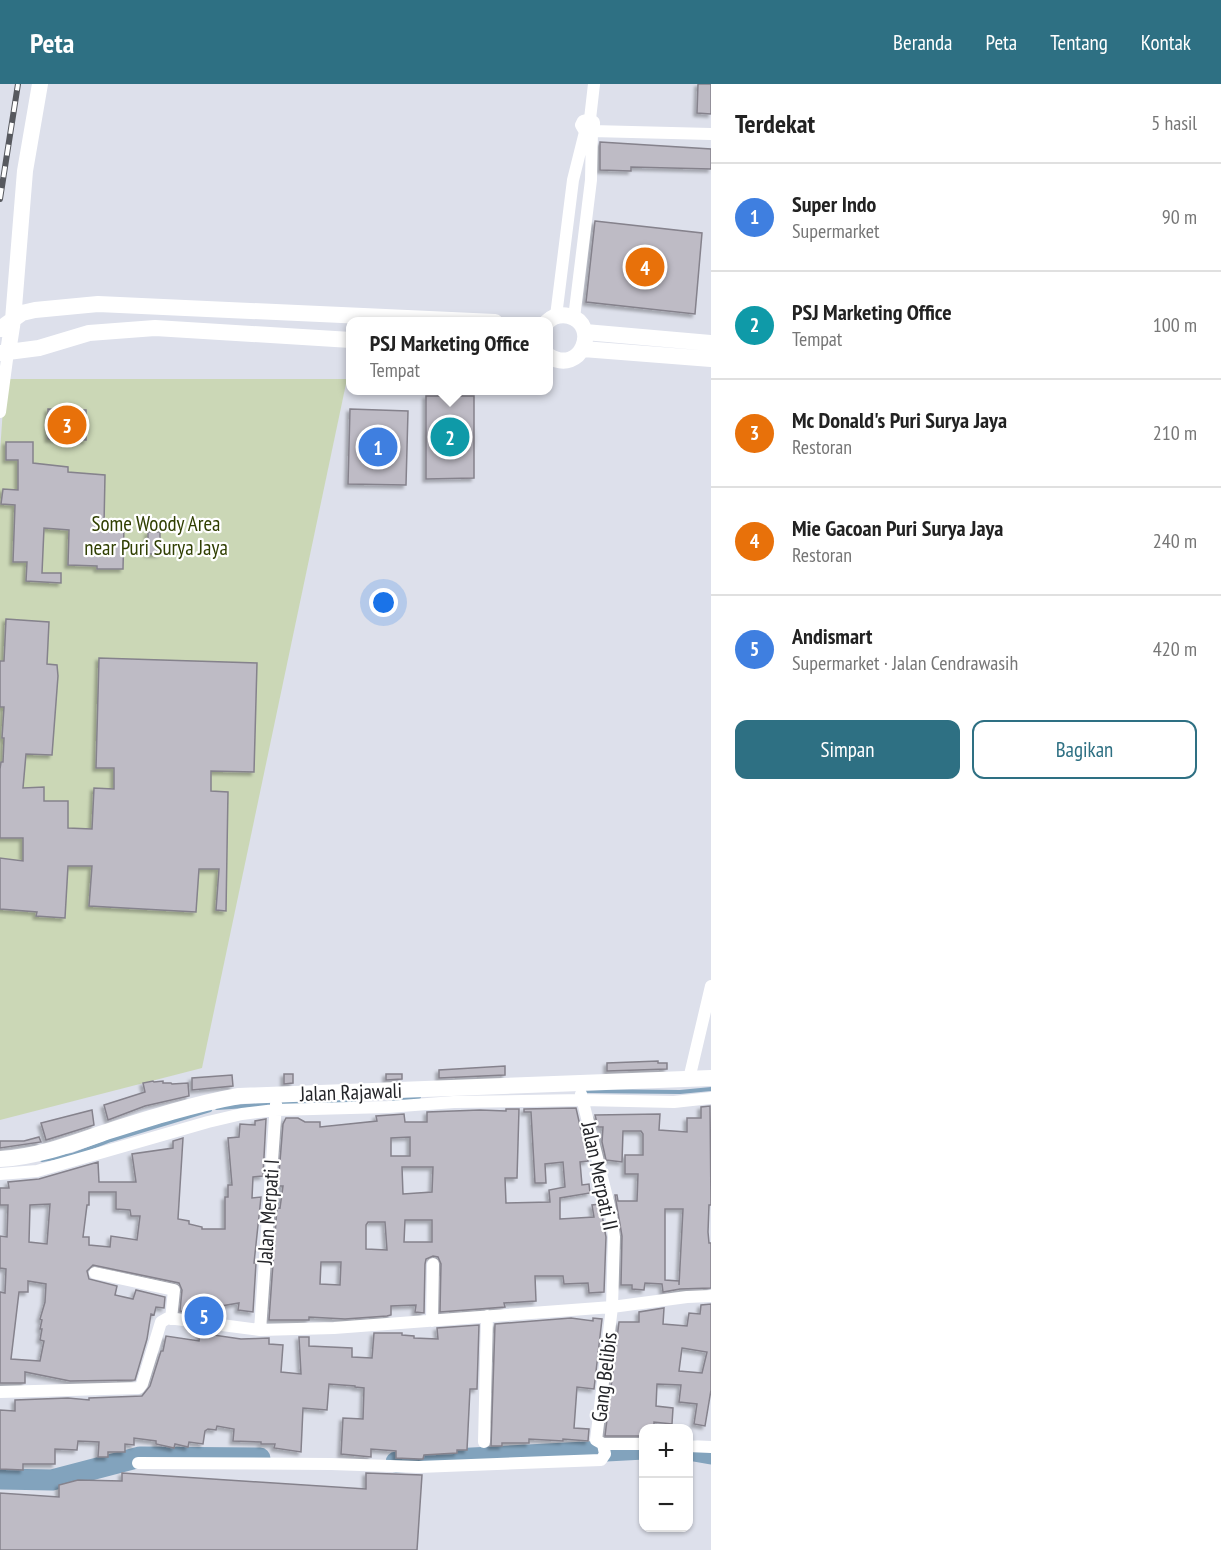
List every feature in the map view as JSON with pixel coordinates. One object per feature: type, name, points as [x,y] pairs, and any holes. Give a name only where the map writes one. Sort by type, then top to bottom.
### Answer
[{"type":"street","points":[[0,412],[4,353],[25,171],[40,84]]},
{"type":"street","points":[[574,318],[591,180],[589,127],[594,84]]},
{"type":"street","points":[[589,127],[711,134]]},
{"type":"street","points":[[551,317],[573,180],[589,127]]},
{"type":"street","points":[[7,325],[22,313],[98,304],[402,317]]},
{"type":"street","points":[[553,319],[568,316],[574,318],[578,321],[584,340],[578,355],[566,361],[553,358]]},
{"type":"street","points":[[4,353],[39,348],[88,333],[154,328],[346,340]]},
{"type":"street","points":[[584,340],[711,343]]},
{"type":"street","points":[[584,340],[711,359]]},
{"type":"street","points":[[688,1079],[711,986]]},
{"type":"street","name":"Jalan Rajawali","points":[[0,1159],[44,1152],[202,1103],[239,1096],[276,1102],[378,1092],[581,1092],[711,1078]]},
{"type":"street","points":[[581,1092],[674,1102],[711,1098]]},
{"type":"street","name":"Jalan Merpati II","points":[[581,1092],[611,1213],[614,1237],[612,1306]]},
{"type":"street","points":[[0,1174],[37,1171],[242,1114],[276,1102]]},
{"type":"street","name":"Jalan Merpati I","points":[[260,1330],[276,1102]]},
{"type":"street","points":[[432,1321],[433,1264]]},
{"type":"street","points":[[95,1272],[174,1290],[171,1319]]},
{"type":"street","points":[[0,1392],[139,1388],[161,1322],[171,1319],[260,1330],[334,1328],[711,1296]]},
{"type":"street","name":"Gang Belibis","points":[[604,1448],[596,1440],[612,1306]]},
{"type":"street","points":[[484,1442],[487,1316]]},
{"type":"street","points":[[138,1463],[419,1467],[602,1460],[604,1448],[639,1444]]},
{"type":"street","points":[[693,1446],[711,1447]]},
{"type":"green space","name":"Some Woody Area near Puri Surya Jaya","points":[[5,379],[346,379],[202,1068],[0,1120],[0,452]]},
{"type":"building","points":[[698,84],[711,84],[711,114],[697,113]]},
{"type":"building","points":[[600,142],[711,149],[711,169],[631,167],[631,171],[600,170]]},
{"type":"building","points":[[595,221],[702,233],[695,314],[586,302]]},
{"type":"building","points":[[426,396],[474,396],[474,478],[426,479]]},
{"type":"building","points":[[48,409],[86,410],[86,440],[48,439]]},
{"type":"building","points":[[350,409],[408,411],[406,485],[348,484]]},
{"type":"building","points":[[6,442],[33,442],[33,463],[68,467],[68,472],[105,475],[104,525],[124,525],[123,569],[97,569],[97,566],[68,565],[69,530],[44,528],[42,573],[61,573],[61,583],[26,581],[27,562],[13,562],[15,505],[1,504],[3,489],[18,490],[18,460],[6,460]]},
{"type":"building","points":[[148,532],[160,532],[160,554],[148,554]]},
{"type":"building","points":[[6,619],[49,622],[47,664],[57,665],[58,676],[52,755],[26,754],[23,788],[44,787],[44,801],[68,801],[68,828],[92,829],[94,788],[114,789],[114,768],[96,768],[99,658],[257,663],[254,772],[211,771],[211,791],[228,792],[226,911],[216,910],[219,869],[199,869],[196,912],[89,906],[92,866],[68,866],[65,918],[36,916],[37,912],[0,909],[0,858],[23,861],[23,838],[0,838],[0,769],[1,762],[3,762],[4,707],[0,707],[0,661],[4,661]]},
{"type":"building","points":[[658,1061],[658,1063],[667,1063],[667,1069],[607,1071],[607,1063]]},
{"type":"building","points":[[505,1066],[505,1075],[439,1078],[439,1070]]},
{"type":"building","points":[[284,1074],[293,1074],[293,1083],[284,1084]]},
{"type":"building","points":[[386,1074],[402,1074],[402,1079],[386,1080]]},
{"type":"building","points":[[232,1075],[233,1086],[192,1090],[192,1078]]},
{"type":"building","points":[[153,1081],[172,1084],[188,1083],[189,1096],[145,1106],[108,1120],[104,1105],[145,1092],[143,1083]]},
{"type":"building","points":[[710,1106],[711,1205],[709,1205],[708,1232],[709,1243],[711,1243],[711,1288],[663,1292],[662,1284],[645,1283],[644,1290],[632,1289],[632,1285],[621,1285],[622,1236],[615,1195],[618,1201],[637,1201],[638,1174],[625,1174],[625,1155],[643,1155],[643,1134],[641,1131],[623,1131],[622,1162],[606,1160],[602,1142],[603,1127],[598,1127],[595,1115],[660,1114],[659,1130],[687,1132],[687,1118],[701,1118],[701,1107]],"holes":[[[665,1209],[683,1209],[679,1285],[679,1281],[665,1280]]]},
{"type":"building","points":[[576,1108],[588,1161],[580,1162],[582,1185],[589,1184],[590,1193],[560,1198],[560,1219],[594,1217],[592,1205],[600,1204],[606,1237],[604,1292],[589,1293],[588,1283],[564,1284],[563,1276],[535,1276],[536,1301],[504,1303],[505,1307],[440,1312],[441,1264],[438,1257],[433,1256],[426,1259],[425,1264],[424,1313],[415,1312],[416,1305],[391,1306],[391,1315],[387,1316],[269,1320],[277,1207],[280,1208],[283,1186],[278,1186],[283,1124],[286,1118],[320,1122],[320,1127],[377,1121],[376,1116],[404,1114],[405,1122],[427,1122],[427,1112],[519,1109],[517,1178],[505,1178],[506,1203],[550,1202],[549,1190],[565,1187],[563,1162],[545,1164],[546,1183],[535,1183],[531,1112],[524,1112],[524,1109]],"holes":[[[410,1137],[410,1156],[391,1156],[391,1138]],[[402,1167],[433,1167],[432,1192],[403,1194]],[[405,1220],[432,1220],[432,1242],[404,1242]],[[368,1222],[385,1222],[387,1250],[366,1249]],[[321,1262],[341,1262],[340,1285],[320,1284]]]},
{"type":"building","points":[[92,1110],[94,1125],[46,1140],[41,1123]]},
{"type":"building","points":[[266,1119],[263,1176],[253,1177],[252,1198],[261,1197],[254,1263],[256,1263],[253,1312],[238,1310],[239,1303],[215,1307],[199,1305],[197,1313],[180,1311],[182,1290],[179,1283],[93,1265],[87,1271],[89,1279],[117,1286],[115,1295],[133,1299],[136,1290],[165,1297],[164,1308],[156,1307],[154,1315],[151,1314],[147,1339],[135,1380],[70,1381],[25,1372],[25,1383],[0,1383],[0,1292],[5,1293],[6,1269],[0,1268],[0,1236],[7,1237],[8,1205],[0,1205],[0,1188],[9,1188],[8,1182],[39,1179],[98,1162],[99,1182],[136,1182],[132,1154],[173,1148],[173,1141],[183,1138],[178,1219],[189,1221],[189,1224],[202,1227],[202,1229],[225,1229],[225,1197],[228,1197],[228,1185],[232,1185],[228,1138],[239,1137],[240,1124],[255,1125],[255,1121]],"holes":[[[89,1192],[116,1192],[116,1209],[130,1210],[131,1216],[140,1216],[137,1240],[111,1236],[110,1247],[89,1245],[89,1237],[83,1237]],[[50,1204],[47,1244],[29,1242],[30,1205]],[[28,1281],[46,1284],[45,1302],[40,1319],[42,1320],[40,1340],[44,1341],[40,1361],[11,1359],[19,1292],[28,1292]]]},
{"type":"building","points":[[39,1137],[41,1142],[0,1148],[0,1141],[24,1141]]},
{"type":"building","points":[[711,1304],[711,1390],[705,1426],[694,1424],[697,1404],[679,1402],[681,1385],[657,1384],[656,1406],[673,1408],[672,1424],[654,1422],[654,1424],[639,1424],[639,1436],[605,1436],[619,1322],[639,1322],[639,1312],[664,1308],[663,1324],[687,1326],[689,1313],[700,1314],[701,1305]],"holes":[[[682,1348],[707,1352],[702,1373],[679,1371]]]},
{"type":"building","points":[[571,1318],[593,1321],[593,1318],[602,1319],[594,1389],[577,1387],[574,1428],[589,1429],[588,1441],[529,1439],[529,1443],[502,1443],[502,1446],[491,1446],[495,1324]]},
{"type":"building","points":[[479,1325],[477,1389],[470,1389],[467,1450],[457,1450],[457,1453],[424,1455],[423,1459],[396,1458],[396,1451],[371,1449],[371,1457],[341,1454],[343,1418],[363,1419],[364,1388],[329,1384],[327,1410],[303,1408],[301,1452],[274,1448],[275,1444],[233,1441],[234,1429],[217,1426],[216,1430],[205,1431],[203,1444],[189,1442],[188,1447],[175,1444],[174,1448],[156,1444],[156,1441],[134,1438],[134,1445],[125,1444],[125,1452],[108,1452],[108,1457],[98,1457],[99,1442],[78,1441],[77,1450],[55,1449],[55,1464],[23,1464],[23,1470],[0,1469],[0,1410],[15,1411],[15,1400],[68,1398],[89,1400],[89,1398],[142,1396],[150,1386],[166,1336],[199,1341],[200,1333],[241,1339],[269,1338],[269,1344],[283,1345],[281,1372],[301,1374],[299,1337],[309,1337],[309,1346],[352,1348],[352,1357],[372,1358],[374,1333],[402,1333],[402,1335],[414,1336],[414,1338],[438,1339],[437,1328]]},
{"type":"building","points":[[122,1473],[366,1489],[366,1473],[422,1475],[417,1550],[0,1550],[0,1493],[59,1497],[59,1485],[78,1480],[122,1481]]},
{"type":"waterway","points":[[583,1091],[680,1092],[711,1089]]},
{"type":"waterway","points":[[394,1101],[419,1097]]},
{"type":"waterway","points":[[217,1108],[299,1102],[354,1102]]},
{"type":"waterway","points":[[42,1160],[72,1155],[111,1140],[210,1110]]},
{"type":"waterway","points":[[396,1462],[639,1449]]},
{"type":"waterway","points":[[693,1451],[711,1454]]},
{"type":"waterway","points":[[0,1479],[52,1480],[140,1457],[260,1458]]},
{"type":"railway","points":[[0,199],[18,84]]},
{"type":"place","name":"Mie Gacoan Puri Surya Jaya","points":[[645,267]]},
{"type":"place","name":"Mc Donald's Puri Surya Jaya","points":[[67,425]]},
{"type":"place","name":"PSJ Marketing Office","points":[[450,437]]},
{"type":"place","name":"Super Indo","points":[[378,447]]},
{"type":"place","name":"Andismart","points":[[204,1316]]}]
